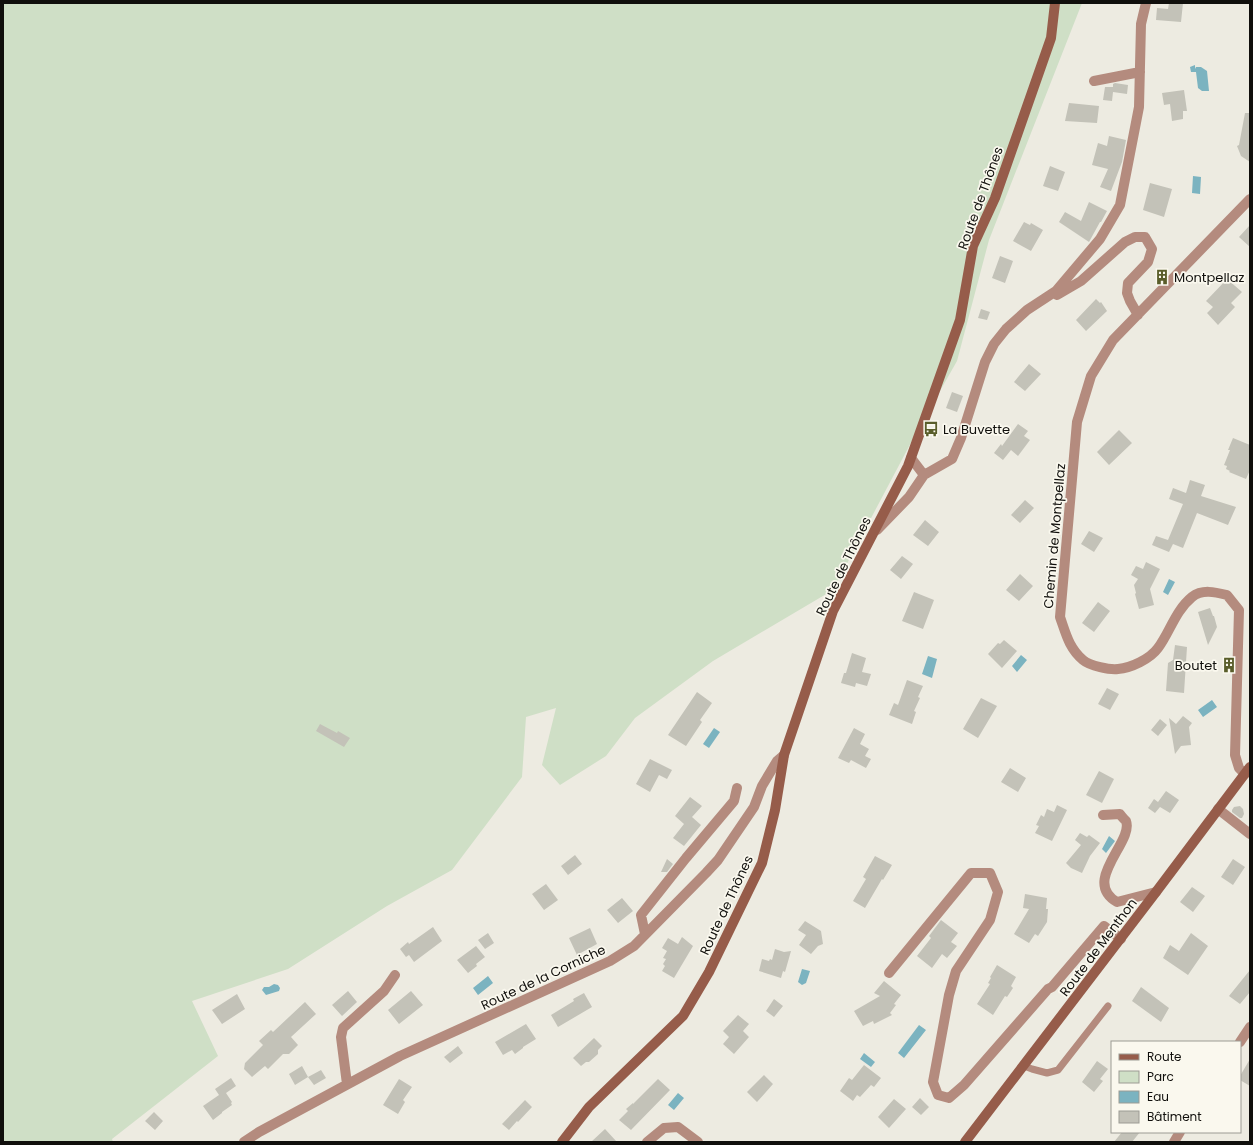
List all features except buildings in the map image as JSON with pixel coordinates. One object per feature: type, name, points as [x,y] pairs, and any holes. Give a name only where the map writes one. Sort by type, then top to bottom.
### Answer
[{"type":"main road","name":"Route de Thônes","points":[[562,1142],[589,1107],[683,1016],[705,978],[762,863],[775,810],[784,755],[833,611],[911,458],[960,320],[973,246],[995,198],[1051,38],[1055,3]]},
{"type":"main road","name":"Route de Menthon","points":[[965,1142],[1121,939],[1247,770]]},
{"type":"street","points":[[874,533],[908,497],[924,475],[952,459],[961,438],[985,362],[994,344],[1006,329],[1022,315],[1056,291],[1100,239],[1120,204],[1139,106],[1141,24],[1146,3]]},
{"type":"street","points":[[1094,82],[1140,72]]},
{"type":"street","name":"Chemin de Montpellaz","points":[[1247,770],[1239,768],[1235,755],[1239,610],[1227,594],[1210,591],[1193,596],[1181,607],[1158,649],[1141,662],[1118,670],[1096,666],[1084,661],[1069,643],[1060,617],[1077,422],[1091,376],[1113,340],[1250,199]]},
{"type":"street","points":[[1046,298],[1058,294],[1081,281],[1125,242],[1135,237],[1145,237],[1152,249],[1148,262],[1128,283],[1127,293],[1138,315]]},
{"type":"street","points":[[911,458],[924,475]]},
{"type":"street","name":"Route de la Corniche","points":[[244,1142],[259,1132],[400,1056],[610,961],[634,946],[718,860],[754,807],[762,786],[777,761],[784,755]]},
{"type":"street","points":[[645,934],[642,915],[686,858],[734,800],[737,788]]},
{"type":"street","points":[[1218,809],[1250,834]]},
{"type":"street","points":[[1103,815],[1120,814],[1126,822],[1126,830],[1107,870],[1104,885],[1110,898],[1117,902],[1156,892]]},
{"type":"street","points":[[889,974],[971,873],[990,873],[998,892],[990,920],[956,971],[949,995],[934,1082],[938,1095],[949,1098],[964,1085],[1048,989],[1052,987],[1104,926],[1121,939]]},
{"type":"street","points":[[348,1084],[341,1037],[343,1028],[384,991],[396,975]]},
{"type":"street","points":[[1241,1041],[1250,1027]]},
{"type":"street","points":[[647,1142],[664,1128],[678,1127],[698,1142]]},
{"type":"street","points":[[253,1142],[259,1132]]},
{"type":"street","points":[[1174,1142],[1179,1133]]},
{"type":"lane","points":[[1024,1066],[1047,1073],[1058,1070],[1108,1006]]},
{"type":"green space","points":[[3,3],[1082,3],[989,240],[957,361],[915,435],[833,590],[713,661],[635,718],[606,756],[560,785],[542,765],[556,708],[526,717],[522,777],[452,870],[387,906],[288,969],[192,1001],[218,1056],[112,1139],[113,1142],[3,1142]]},
{"type":"water","points":[[1195,65],[1195,69],[1196,67],[1201,67],[1207,71],[1209,91],[1202,91],[1198,88],[1196,72],[1191,72],[1190,67]]},
{"type":"water","points":[[1193,176],[1201,177],[1200,194],[1192,193]]},
{"type":"water","points":[[1169,579],[1175,582],[1168,595],[1163,592]]},
{"type":"water","points":[[1021,655],[1027,660],[1017,672],[1012,666]]},
{"type":"water","points":[[928,656],[937,659],[932,678],[922,674]]},
{"type":"water","points":[[1212,700],[1217,707],[1203,717],[1198,710]]},
{"type":"water","points":[[714,728],[720,732],[709,748],[703,744]]},
{"type":"water","points":[[1109,836],[1115,841],[1106,853],[1102,849]]},
{"type":"water","points":[[802,969],[810,971],[806,983],[802,985],[798,982]]},
{"type":"water","points":[[488,976],[493,983],[478,995],[473,988]]},
{"type":"water","points":[[274,984],[278,985],[280,988],[279,991],[266,995],[262,990],[264,987],[269,987]]},
{"type":"water","points":[[919,1025],[926,1030],[904,1058],[898,1053]]},
{"type":"water","points":[[864,1053],[875,1062],[871,1067],[860,1059]]},
{"type":"water","points":[[678,1093],[684,1098],[674,1110],[668,1105]]},
{"type":"place","name":"Montpellaz","points":[[1162,277]]},
{"type":"place","name":"La Buvette","points":[[931,429]]},
{"type":"place","name":"Boutet","points":[[1229,665]]}]
